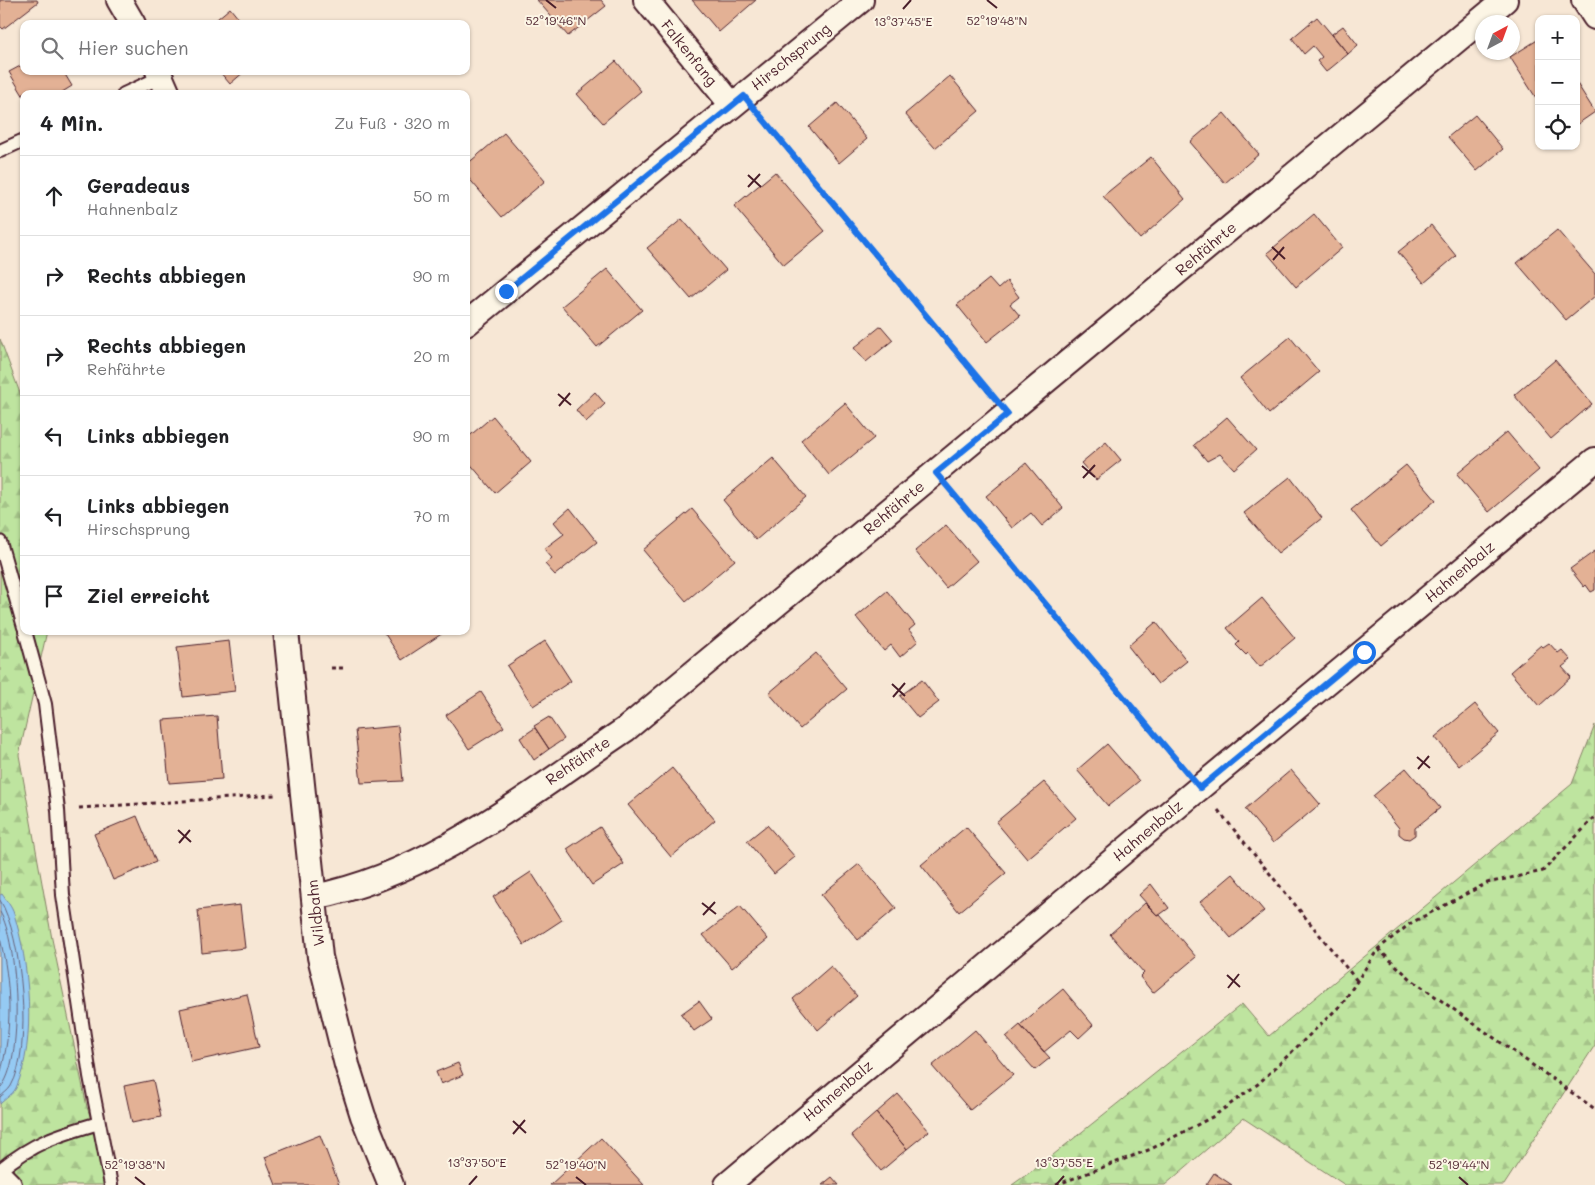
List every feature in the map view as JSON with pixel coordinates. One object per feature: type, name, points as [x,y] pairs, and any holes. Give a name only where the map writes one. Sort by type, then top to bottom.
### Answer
[{"type":"street","points":[[119,0],[131,20]]},
{"type":"street","name":"Falkenfang","points":[[646,0],[738,101]]},
{"type":"street","name":"Hirschsprung","points":[[470,321],[861,0]]},
{"type":"street","name":"Rehfährte","points":[[314,897],[364,885],[468,835],[626,729],[1505,0]]},
{"type":"street","points":[[1584,0],[1595,17]]},
{"type":"street","name":"Hahnenbalz","points":[[727,1185],[1595,460]]},
{"type":"street","name":"Wildbahn","points":[[286,635],[320,957],[347,1065],[364,1116],[391,1185]]},
{"type":"street","points":[[0,1176],[9,1185]]},
{"type":"lane","points":[[136,90],[162,81]]},
{"type":"lane","points":[[0,151],[20,142]]},
{"type":"lane","points":[[0,542],[20,613]]},
{"type":"lane","points":[[26,635],[45,704],[58,810],[63,894],[99,1123],[111,1185]]},
{"type":"lane","points":[[0,1170],[22,1151],[49,1138],[99,1123]]},
{"type":"path","points":[[738,101],[1008,414]]},
{"type":"path","points":[[936,473],[1200,788],[1358,982]]},
{"type":"path","points":[[331,668],[343,668]]},
{"type":"path","points":[[58,810],[303,793]]},
{"type":"path","points":[[1056,1185],[1151,1149],[1214,1116],[1258,1084],[1342,1004],[1378,949],[1411,922],[1487,883],[1543,871],[1595,817]]},
{"type":"path","points":[[1378,949],[1412,980],[1595,1109]]},
{"type":"green space","points":[[0,339],[20,393],[20,635],[46,635],[19,755],[52,939],[87,1107],[114,1185],[19,1185],[0,1165]]},
{"type":"green space","points":[[1595,725],[1595,1045],[1504,1185],[1345,1185],[1243,1118],[1165,1185],[1012,1185],[1043,1163],[1242,1004],[1269,1036],[1572,784]]},
{"type":"water","points":[[2,894],[13,911],[24,955],[29,1001],[29,1025],[23,1069],[16,1088],[0,1104],[0,895]]},
{"type":"building","points":[[0,0],[37,0],[38,2],[3,29],[0,26]]},
{"type":"building","points":[[537,0],[601,0],[606,6],[568,36]]},
{"type":"building","points":[[692,0],[756,0],[719,32]]},
{"type":"building","points":[[230,8],[240,20],[216,20]]},
{"type":"building","points":[[1317,17],[1348,54],[1326,72],[1317,61],[1322,57],[1313,46],[1304,54],[1292,38]]},
{"type":"building","points":[[1343,26],[1358,45],[1348,54],[1332,34]]},
{"type":"building","points":[[1535,41],[1535,96],[1512,60],[1520,60],[1520,51]]},
{"type":"building","points":[[616,61],[641,91],[603,123],[577,94]]},
{"type":"building","points":[[20,66],[20,75],[65,75],[72,86],[66,90],[20,90],[9,72]]},
{"type":"building","points":[[222,75],[240,75],[230,84]]},
{"type":"building","points":[[950,76],[979,111],[935,148],[905,114]]},
{"type":"building","points":[[1580,88],[1595,112],[1580,122]]},
{"type":"building","points":[[837,103],[867,139],[839,163],[809,127]]},
{"type":"building","points":[[1224,113],[1259,154],[1225,183],[1190,142]]},
{"type":"building","points":[[1475,115],[1503,149],[1477,171],[1448,137]]},
{"type":"building","points":[[504,133],[545,181],[502,217],[470,180],[470,162]]},
{"type":"building","points":[[1151,157],[1185,199],[1140,239],[1103,196]]},
{"type":"building","points":[[775,172],[825,231],[784,265],[734,206]]},
{"type":"building","points":[[1314,214],[1342,248],[1296,287],[1267,253]]},
{"type":"building","points":[[682,219],[726,270],[691,299],[647,248]]},
{"type":"building","points":[[1431,225],[1456,256],[1424,283],[1398,252]]},
{"type":"building","points":[[1557,230],[1595,274],[1595,296],[1566,320],[1517,263]]},
{"type":"building","points":[[607,269],[642,310],[597,347],[562,306]]},
{"type":"building","points":[[989,279],[998,289],[1007,281],[1019,297],[1010,304],[1020,316],[987,342],[957,305]]},
{"type":"building","points":[[881,326],[893,340],[866,362],[854,348]]},
{"type":"building","points":[[1290,337],[1319,372],[1269,414],[1240,378]]},
{"type":"building","points":[[1555,360],[1592,404],[1551,439],[1514,395]]},
{"type":"building","points":[[595,392],[605,404],[586,422],[576,410]]},
{"type":"building","points":[[845,403],[874,438],[829,475],[801,440]]},
{"type":"building","points":[[493,416],[531,462],[495,493],[470,464],[470,436]]},
{"type":"building","points":[[1227,417],[1256,450],[1234,469],[1220,454],[1207,461],[1194,445]]},
{"type":"building","points":[[1507,432],[1539,470],[1489,512],[1457,474]]},
{"type":"building","points":[[1106,442],[1121,460],[1096,480],[1081,463]]},
{"type":"building","points":[[773,458],[806,497],[756,540],[723,500]]},
{"type":"building","points":[[1026,463],[1063,508],[1042,526],[1031,513],[1012,528],[986,496]]},
{"type":"building","points":[[1406,465],[1436,500],[1381,546],[1351,510]]},
{"type":"building","points":[[1290,477],[1322,518],[1278,553],[1244,513]]},
{"type":"building","points":[[570,508],[597,542],[555,575],[545,564],[552,558],[544,549],[564,534],[554,522]]},
{"type":"building","points":[[692,509],[735,560],[686,601],[643,550]]},
{"type":"building","points":[[946,525],[977,561],[946,588],[915,551]]},
{"type":"building","points":[[1595,551],[1595,590],[1591,592],[1586,585],[1584,587],[1570,569]]},
{"type":"building","points":[[887,591],[915,625],[909,630],[918,641],[900,657],[891,645],[884,651],[856,617]]},
{"type":"building","points":[[1262,598],[1295,638],[1260,667],[1248,653],[1246,655],[1236,645],[1239,642],[1227,628]]},
{"type":"building","points":[[1156,622],[1187,661],[1158,684],[1128,646]]},
{"type":"building","points":[[386,635],[440,635],[402,660]]},
{"type":"building","points":[[229,641],[235,691],[183,697],[177,647]]},
{"type":"building","points":[[545,641],[571,681],[533,706],[507,666]]},
{"type":"building","points":[[1549,643],[1558,653],[1562,650],[1571,660],[1562,667],[1571,677],[1539,706],[1510,672],[1541,645],[1543,647]]},
{"type":"building","points":[[816,653],[847,689],[800,729],[769,693]]},
{"type":"building","points":[[922,680],[939,702],[918,718],[900,696]]},
{"type":"building","points":[[481,692],[504,727],[469,749],[446,715]]},
{"type":"building","points":[[1475,704],[1499,733],[1459,766],[1435,737]]},
{"type":"building","points":[[217,716],[222,779],[169,783],[163,720]]},
{"type":"building","points":[[549,717],[564,739],[549,749],[534,726]]},
{"type":"building","points":[[398,726],[403,781],[361,783],[355,730]]},
{"type":"building","points":[[535,728],[549,749],[534,760],[520,738]]},
{"type":"building","points":[[1107,744],[1139,781],[1108,806],[1077,770]]},
{"type":"building","points":[[672,768],[715,820],[671,857],[628,805]]},
{"type":"building","points":[[1406,768],[1440,808],[1415,828],[1415,835],[1409,839],[1399,834],[1399,828],[1373,796]]},
{"type":"building","points":[[1291,770],[1320,804],[1273,843],[1245,809]]},
{"type":"building","points":[[1044,782],[1076,818],[1027,859],[996,822]]},
{"type":"building","points":[[137,816],[156,862],[113,880],[94,834]]},
{"type":"building","points":[[767,825],[795,857],[774,874],[747,841]]},
{"type":"building","points":[[600,827],[624,864],[592,885],[567,849]]},
{"type":"building","points":[[966,827],[1006,873],[959,912],[921,865]]},
{"type":"building","points":[[859,864],[896,908],[858,940],[821,895]]},
{"type":"building","points":[[531,872],[562,920],[524,945],[493,897]]},
{"type":"building","points":[[1233,874],[1264,911],[1231,938],[1200,902]]},
{"type":"building","points":[[1151,884],[1169,908],[1158,916],[1139,895]]},
{"type":"building","points":[[1145,903],[1158,916],[1160,915],[1196,957],[1153,993],[1140,977],[1144,973],[1110,934]]},
{"type":"building","points":[[240,905],[245,948],[202,953],[198,910]]},
{"type":"building","points":[[740,906],[768,939],[732,968],[703,935]]},
{"type":"building","points":[[831,966],[857,996],[818,1030],[793,999]]},
{"type":"building","points":[[1063,989],[1093,1025],[1079,1038],[1071,1030],[1044,1052],[1020,1025]]},
{"type":"building","points":[[247,994],[259,1047],[191,1062],[180,1009]]},
{"type":"building","points":[[699,1001],[712,1019],[694,1031],[681,1014]]},
{"type":"building","points":[[1020,1025],[1050,1058],[1035,1070],[1006,1037]]},
{"type":"building","points":[[975,1030],[1013,1075],[970,1110],[932,1066]]},
{"type":"building","points":[[458,1063],[463,1075],[441,1084],[436,1072]]},
{"type":"building","points":[[153,1080],[161,1117],[132,1123],[124,1086]]},
{"type":"building","points":[[898,1094],[929,1131],[907,1149],[876,1113]]},
{"type":"building","points":[[876,1113],[907,1149],[881,1171],[851,1135]]},
{"type":"building","points":[[320,1135],[339,1185],[276,1185],[265,1157]]},
{"type":"building","points":[[601,1138],[644,1185],[550,1185]]},
{"type":"building","points":[[1214,1173],[1232,1185],[1206,1185]]},
{"type":"building","points":[[832,1177],[839,1185],[822,1185]]},
{"type":"route","points":[[506,291],[744,96],[1008,414],[936,473],[1200,788],[1364,652]]}]
